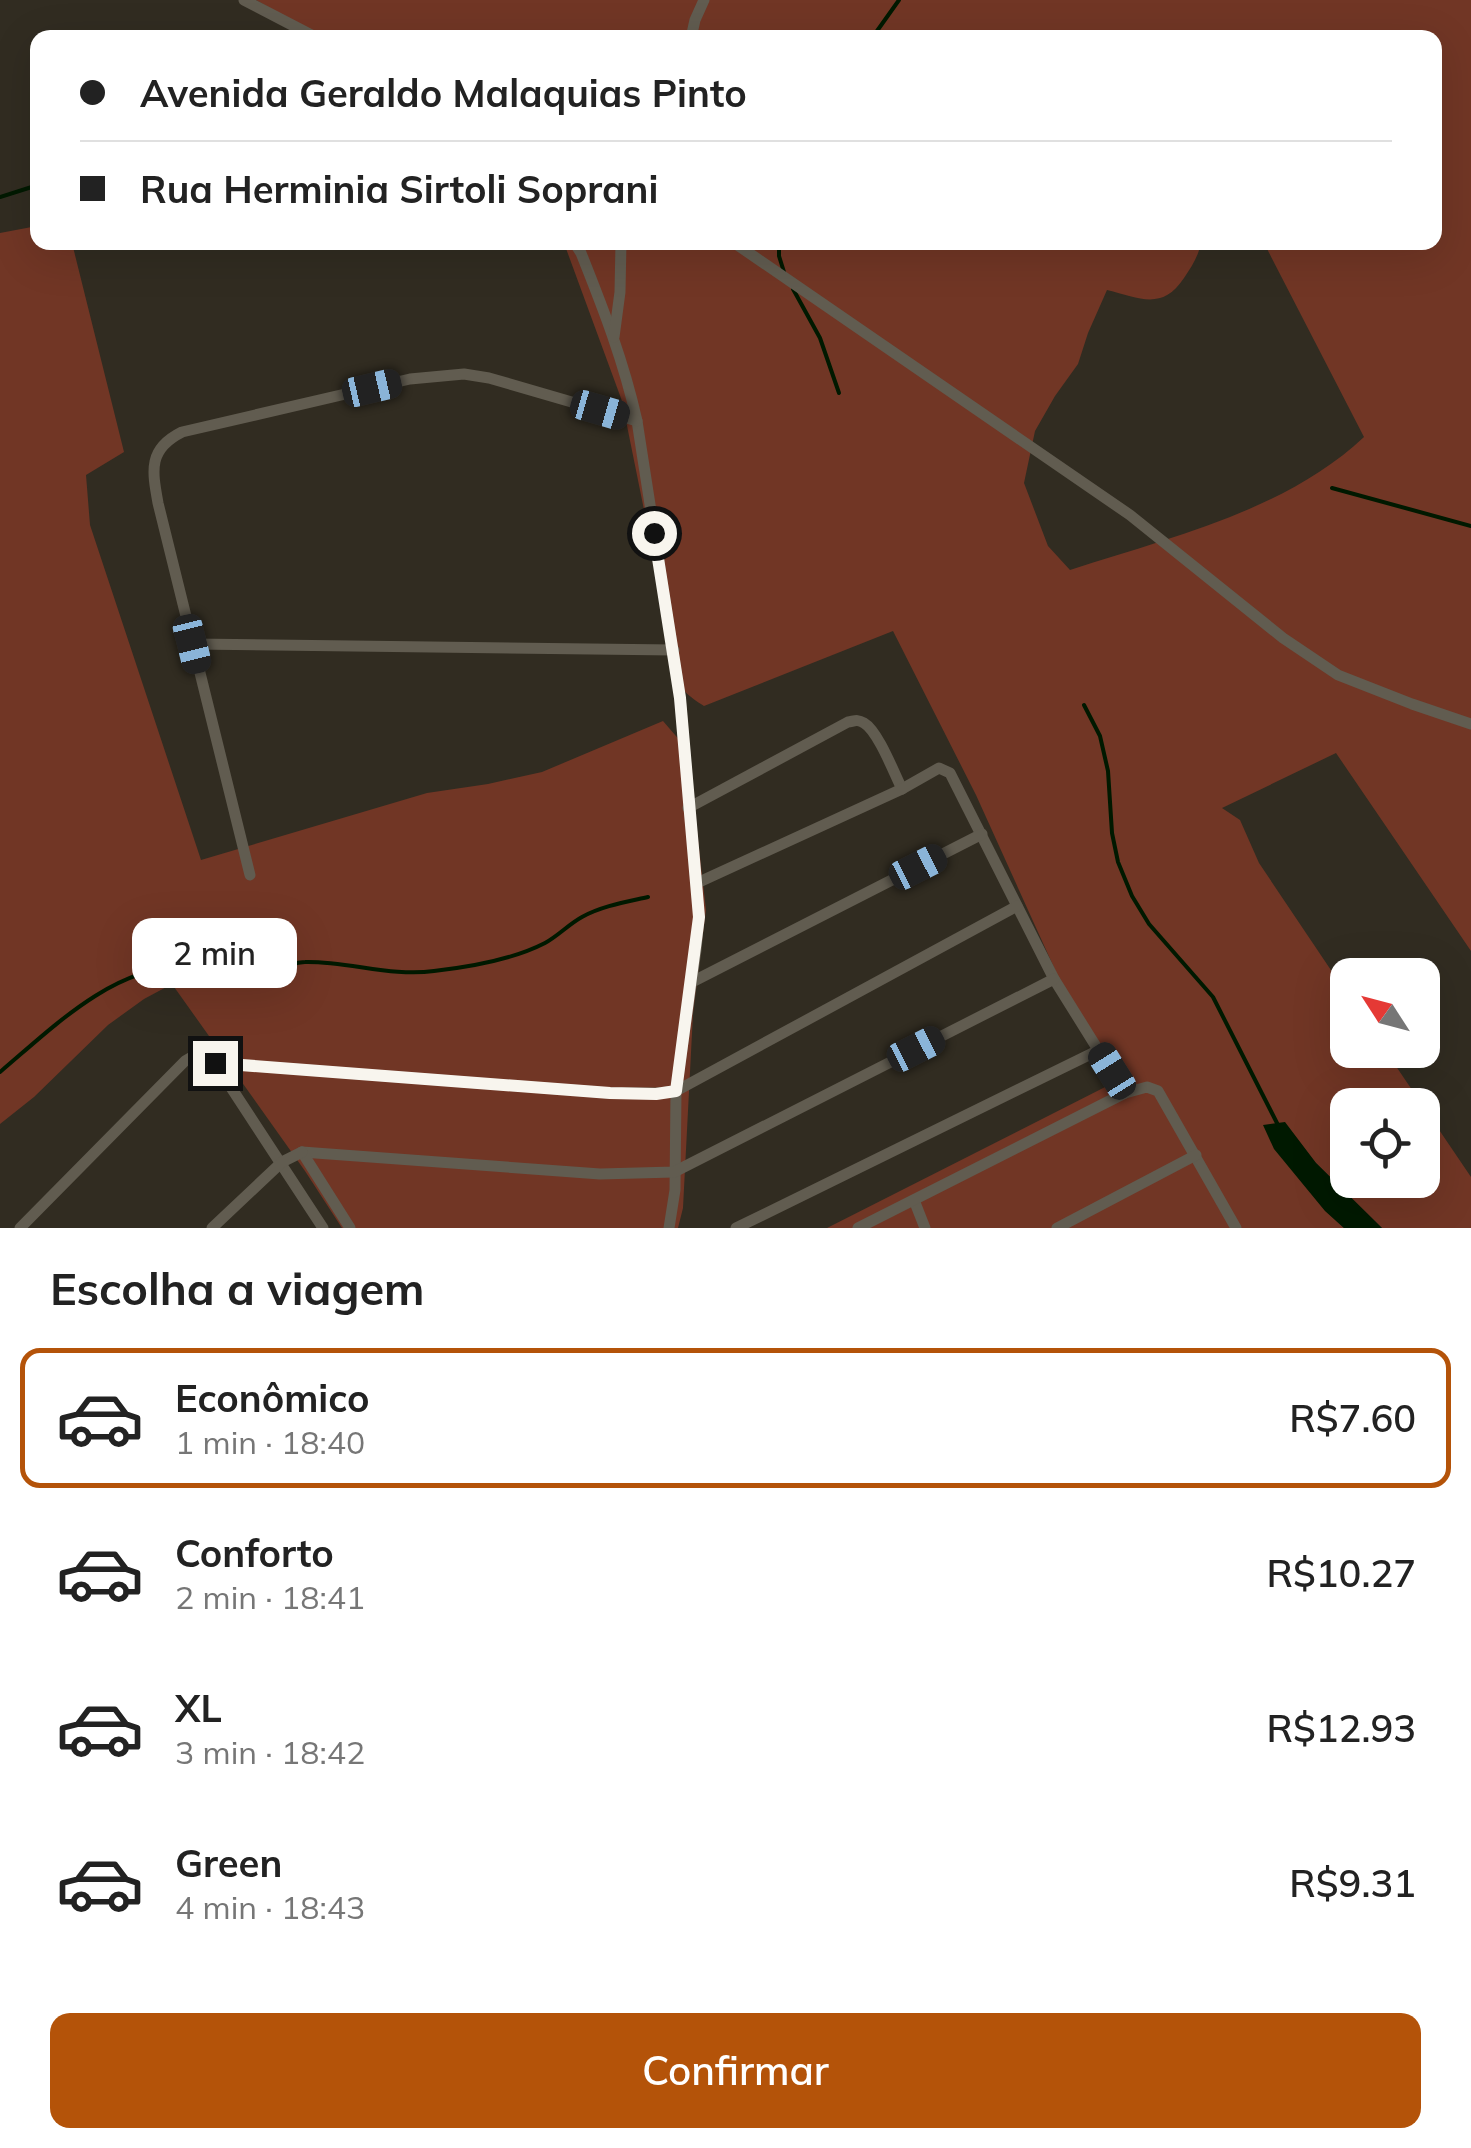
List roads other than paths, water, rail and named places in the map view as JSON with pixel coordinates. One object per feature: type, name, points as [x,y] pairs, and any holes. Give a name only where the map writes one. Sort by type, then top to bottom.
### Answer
[{"type":"street","points":[[244,0],[302,30]]},
{"type":"street","points":[[693,30],[704,0]]},
{"type":"street","points":[[579,250],[614,337],[637,421],[674,650],[685,749],[699,917],[676,1091],[669,1228]]},
{"type":"street","points":[[614,337],[621,250]]},
{"type":"street","points":[[744,250],[1130,515],[1283,638],[1338,675],[1471,724]]},
{"type":"street","points":[[250,874],[154,478],[158,450],[182,432],[410,379],[464,374],[637,421]]},
{"type":"street","points":[[192,644],[674,650]]},
{"type":"street","points":[[688,808],[854,720],[872,729],[902,789]]},
{"type":"street","points":[[697,883],[940,768],[950,773],[1054,979],[1125,1093]]},
{"type":"street","points":[[692,982],[982,834]]},
{"type":"street","points":[[215,1063],[610,1093],[676,1091],[1017,906]]},
{"type":"street","points":[[212,1228],[282,1162],[302,1152],[600,1174],[674,1172],[1054,979]]},
{"type":"street","points":[[736,1228],[1098,1050]]},
{"type":"street","points":[[20,1228],[185,1060],[197,1054],[215,1063],[324,1228]]},
{"type":"street","points":[[858,1228],[1125,1093],[1147,1087],[1158,1091],[1236,1228]]},
{"type":"street","points":[[302,1152],[352,1228]]},
{"type":"street","points":[[1057,1228],[1196,1155]]},
{"type":"street","points":[[914,1200],[925,1228]]},
{"type":"waterway","points":[[878,30],[899,0]]},
{"type":"waterway","points":[[0,197],[30,188]]},
{"type":"waterway","points":[[779,250],[784,272]]},
{"type":"waterway","points":[[793,289],[820,338],[839,393]]},
{"type":"waterway","points":[[1332,488],[1471,526]]},
{"type":"waterway","points":[[1084,705],[1100,736],[1108,771],[1112,833],[1118,862],[1132,896],[1149,924],[1213,997],[1279,1127]]},
{"type":"waterway","points":[[0,1072],[83,1004],[107,989],[155,970],[198,968],[251,980],[305,962],[402,972],[462,967],[532,949],[590,913],[648,897]]}]
